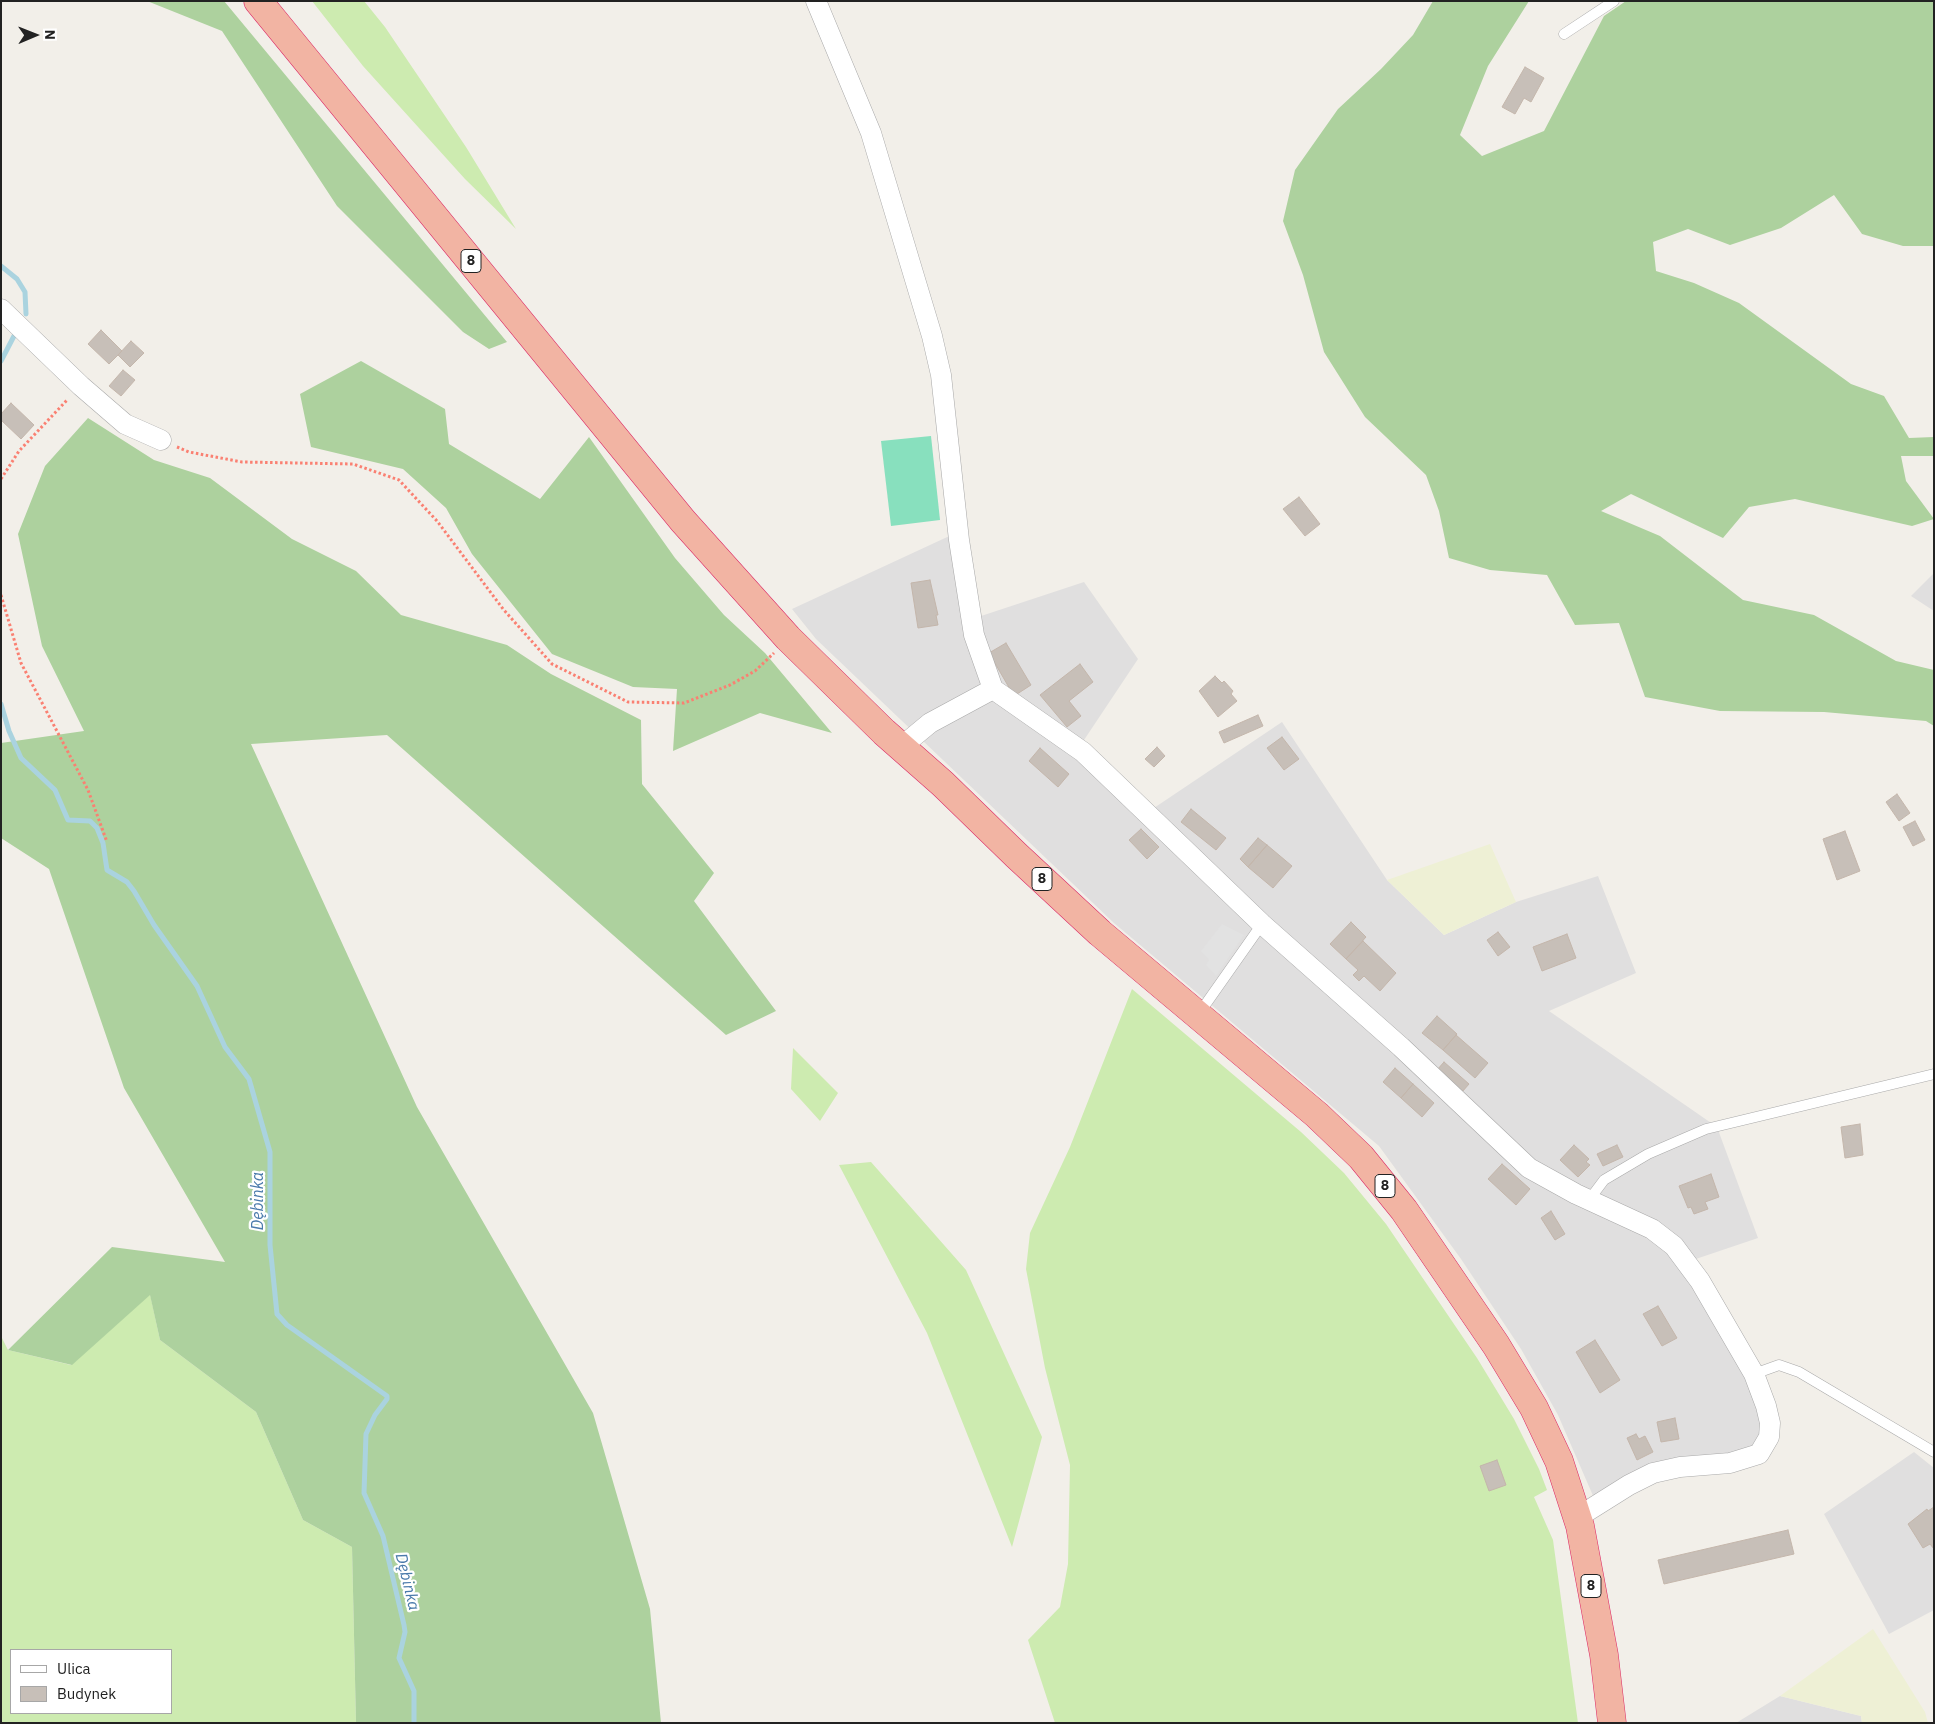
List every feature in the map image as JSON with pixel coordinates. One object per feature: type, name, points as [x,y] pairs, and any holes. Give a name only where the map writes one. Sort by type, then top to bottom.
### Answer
[{"type":"highway","name":"8","points":[[258,1],[690,529],[788,638],[901,747],[943,784],[1016,856],[1100,932],[1323,1121],[1361,1157],[1404,1210],[1496,1345],[1534,1408],[1559,1461],[1578,1517],[1604,1655],[1612,1723]]},
{"type":"street","points":[[816,1],[871,134],[932,336],[941,375],[960,540],[974,635],[993,689],[1083,752],[1262,924],[1388,1035],[1529,1168],[1588,1200],[1652,1229],[1674,1246],[1700,1281],[1754,1374],[1770,1423],[1769,1437],[1759,1454],[1730,1463],[1680,1467],[1653,1473],[1629,1485],[1578,1517]]},
{"type":"street","points":[[1,309],[81,386],[125,424],[161,440]]},
{"type":"street","points":[[901,747],[930,723],[993,689]]},
{"type":"lane","points":[[1564,34],[1614,1]]},
{"type":"lane","points":[[1198,1016],[1262,924]]},
{"type":"lane","points":[[1588,1200],[1604,1180],[1648,1154],[1706,1129],[1934,1074]]},
{"type":"lane","points":[[1754,1374],[1779,1365],[1799,1372],[1934,1452]]},
{"type":"path","points":[[1,479],[19,451],[81,386]]},
{"type":"path","points":[[161,440],[190,452],[242,462],[353,464],[398,480],[437,521],[504,609],[552,664],[628,702],[684,703],[730,685],[755,671],[788,638]]},
{"type":"path","points":[[1,595],[21,663],[88,790],[107,842]]},
{"type":"shaded area","points":[[958,532],[972,619],[1084,582],[1138,659],[1080,746],[1148,812],[1282,722],[1387,880],[1444,935],[1516,902],[1598,876],[1636,973],[1549,1011],[1717,1127],[1758,1238],[1681,1264],[1738,1360],[1763,1423],[1757,1445],[1594,1498],[1558,1415],[1521,1349],[1461,1259],[1379,1146],[1114,923],[816,639],[792,609]]},
{"type":"shaded area","points":[[1934,573],[1934,611],[1911,596]]},
{"type":"shaded area","points":[[1222,924],[1244,935],[1216,976],[1206,965],[1209,960],[1201,951]]},
{"type":"shaded area","points":[[1914,1452],[1934,1468],[1934,1610],[1889,1634],[1824,1514]]},
{"type":"shaded area","points":[[1780,1696],[1861,1716],[1862,1723],[1736,1723]]},
{"type":"green space","points":[[147,1],[224,1],[507,342],[489,349],[463,332],[337,206],[222,31]]},
{"type":"green space","points":[[312,1],[364,1],[385,27],[466,147],[516,229],[465,179],[363,66]]},
{"type":"green space","points":[[1433,1],[1529,1],[1488,66],[1460,135],[1482,156],[1544,131],[1604,16],[1626,1],[1934,1],[1934,246],[1903,246],[1862,234],[1834,195],[1781,228],[1730,245],[1688,229],[1653,242],[1656,271],[1694,283],[1739,303],[1851,384],[1884,396],[1909,438],[1934,437],[1934,456],[1901,456],[1906,481],[1934,519],[1912,526],[1795,499],[1749,507],[1723,538],[1631,494],[1601,511],[1660,536],[1743,600],[1814,615],[1896,661],[1934,670],[1934,726],[1926,721],[1824,712],[1720,711],[1645,697],[1619,623],[1575,625],[1547,575],[1490,570],[1449,558],[1439,511],[1426,475],[1365,417],[1324,352],[1303,275],[1283,221],[1295,170],[1338,109],[1381,69],[1413,35]]},
{"type":"green space","points":[[361,361],[445,409],[449,444],[540,499],[589,437],[675,558],[724,615],[765,653],[832,733],[760,713],[673,751],[677,689],[633,687],[552,654],[472,554],[446,508],[403,469],[311,447],[300,394]]},
{"type":"green space","points":[[88,418],[154,460],[210,478],[292,539],[356,571],[401,615],[507,645],[551,674],[641,720],[642,784],[714,873],[694,901],[776,1011],[726,1035],[387,735],[251,744],[417,1107],[593,1413],[650,1609],[661,1723],[356,1723],[352,1547],[303,1520],[256,1412],[160,1340],[150,1295],[72,1365],[8,1350],[112,1247],[225,1262],[124,1088],[49,869],[1,838],[1,743],[84,731],[42,646],[18,534],[45,466]]},
{"type":"green space","points":[[931,436],[940,520],[891,526],[881,441]]},
{"type":"green space","points":[[1490,844],[1516,902],[1444,935],[1387,880]]},
{"type":"green space","points":[[1132,989],[1301,1132],[1344,1173],[1386,1224],[1477,1358],[1514,1419],[1539,1469],[1547,1490],[1534,1497],[1553,1540],[1578,1723],[1055,1723],[1028,1640],[1060,1607],[1068,1564],[1070,1465],[1045,1368],[1026,1269],[1030,1233],[1070,1147]]},
{"type":"green space","points":[[793,1048],[838,1093],[820,1121],[791,1089]]},
{"type":"green space","points":[[871,1162],[966,1270],[1042,1437],[1012,1547],[927,1333],[839,1165]]},
{"type":"green space","points":[[150,1294],[160,1340],[256,1412],[303,1520],[352,1547],[356,1723],[1,1723],[1,1336],[8,1350],[71,1365]]},
{"type":"green space","points":[[1873,1629],[1925,1712],[1928,1723],[1862,1723],[1861,1716],[1780,1696]]},
{"type":"building","points":[[1525,67],[1544,78],[1531,102],[1524,98],[1515,114],[1502,107]]},
{"type":"building","points":[[101,330],[122,351],[109,364],[88,344]]},
{"type":"building","points":[[131,341],[144,353],[130,367],[118,355]]},
{"type":"building","points":[[123,370],[135,380],[121,396],[109,386]]},
{"type":"building","points":[[11,403],[34,425],[21,439],[1,420],[1,414]]},
{"type":"building","points":[[1299,497],[1320,524],[1305,536],[1283,509]]},
{"type":"building","points":[[930,580],[938,615],[936,615],[938,625],[918,628],[911,583]]},
{"type":"building","points":[[1006,643],[1031,685],[1014,696],[989,653]]},
{"type":"building","points":[[1080,664],[1093,682],[1069,701],[1081,716],[1067,727],[1040,695]]},
{"type":"building","points":[[1215,676],[1222,683],[1224,681],[1233,691],[1231,694],[1237,701],[1218,717],[1199,691]]},
{"type":"building","points":[[1258,715],[1263,726],[1224,743],[1219,732]]},
{"type":"building","points":[[1282,737],[1299,759],[1284,770],[1267,748]]},
{"type":"building","points":[[1157,747],[1165,756],[1154,767],[1145,759]]},
{"type":"building","points":[[1040,748],[1069,774],[1058,787],[1029,761]]},
{"type":"building","points":[[1897,794],[1910,813],[1899,821],[1886,802]]},
{"type":"building","points":[[1191,809],[1226,838],[1216,850],[1181,822]]},
{"type":"building","points":[[1915,821],[1925,840],[1913,846],[1903,827]]},
{"type":"building","points":[[1141,829],[1159,847],[1147,859],[1129,840]]},
{"type":"building","points":[[1845,831],[1860,871],[1837,880],[1823,839]]},
{"type":"building","points":[[1258,838],[1267,845],[1248,867],[1240,859]]},
{"type":"building","points":[[1267,845],[1292,866],[1273,888],[1248,867]]},
{"type":"building","points":[[1351,922],[1366,937],[1346,959],[1330,944]]},
{"type":"building","points":[[1498,932],[1510,947],[1498,956],[1487,940]]},
{"type":"building","points":[[1567,934],[1576,958],[1542,971],[1533,947]]},
{"type":"building","points":[[1363,941],[1396,973],[1380,991],[1364,976],[1359,981],[1353,975],[1358,970],[1346,959]]},
{"type":"building","points":[[1437,1016],[1457,1034],[1443,1050],[1422,1033]]},
{"type":"building","points":[[1456,1035],[1488,1063],[1475,1078],[1443,1050]]},
{"type":"building","points":[[1444,1062],[1469,1084],[1462,1092],[1437,1070]]},
{"type":"building","points":[[1395,1068],[1413,1084],[1401,1098],[1383,1082]]},
{"type":"building","points":[[1413,1084],[1434,1103],[1422,1117],[1401,1098]]},
{"type":"building","points":[[1860,1124],[1863,1155],[1845,1158],[1841,1127]]},
{"type":"building","points":[[1574,1145],[1589,1159],[1586,1162],[1590,1165],[1578,1177],[1560,1160]]},
{"type":"building","points":[[1617,1145],[1623,1157],[1603,1166],[1597,1154]]},
{"type":"building","points":[[1502,1164],[1530,1189],[1516,1205],[1488,1179]]},
{"type":"building","points":[[1711,1174],[1719,1197],[1705,1202],[1708,1209],[1694,1214],[1691,1207],[1688,1208],[1679,1186]]},
{"type":"building","points":[[1551,1211],[1565,1234],[1555,1240],[1541,1218]]},
{"type":"building","points":[[1658,1306],[1677,1338],[1662,1346],[1643,1314]]},
{"type":"building","points":[[1595,1340],[1620,1380],[1600,1393],[1576,1352]]},
{"type":"building","points":[[1675,1418],[1679,1439],[1661,1442],[1657,1422]]},
{"type":"building","points":[[1636,1434],[1639,1439],[1645,1436],[1653,1452],[1637,1460],[1627,1438]]},
{"type":"building","points":[[1497,1460],[1506,1485],[1489,1491],[1480,1466]]},
{"type":"building","points":[[1934,1507],[1934,1549],[1930,1544],[1923,1548],[1908,1524],[1927,1509],[1928,1511]]},
{"type":"building","points":[[1788,1530],[1794,1554],[1664,1584],[1658,1560]]},
{"type":"waterway","name":"Dębinka","points":[[1,266],[17,279],[25,292],[26,314]]},
{"type":"waterway","name":"Dębinka","points":[[1,361],[14,336]]},
{"type":"waterway","name":"Dębinka","points":[[1,704],[9,731],[21,758],[55,790],[68,820],[90,821],[97,828],[103,843],[107,870],[127,882],[134,891],[154,925],[197,986],[225,1047],[249,1079],[270,1152],[270,1245],[277,1314],[287,1325],[387,1396],[366,1434],[364,1493],[383,1536],[404,1625],[405,1632],[399,1658],[414,1691],[414,1723]]}]
